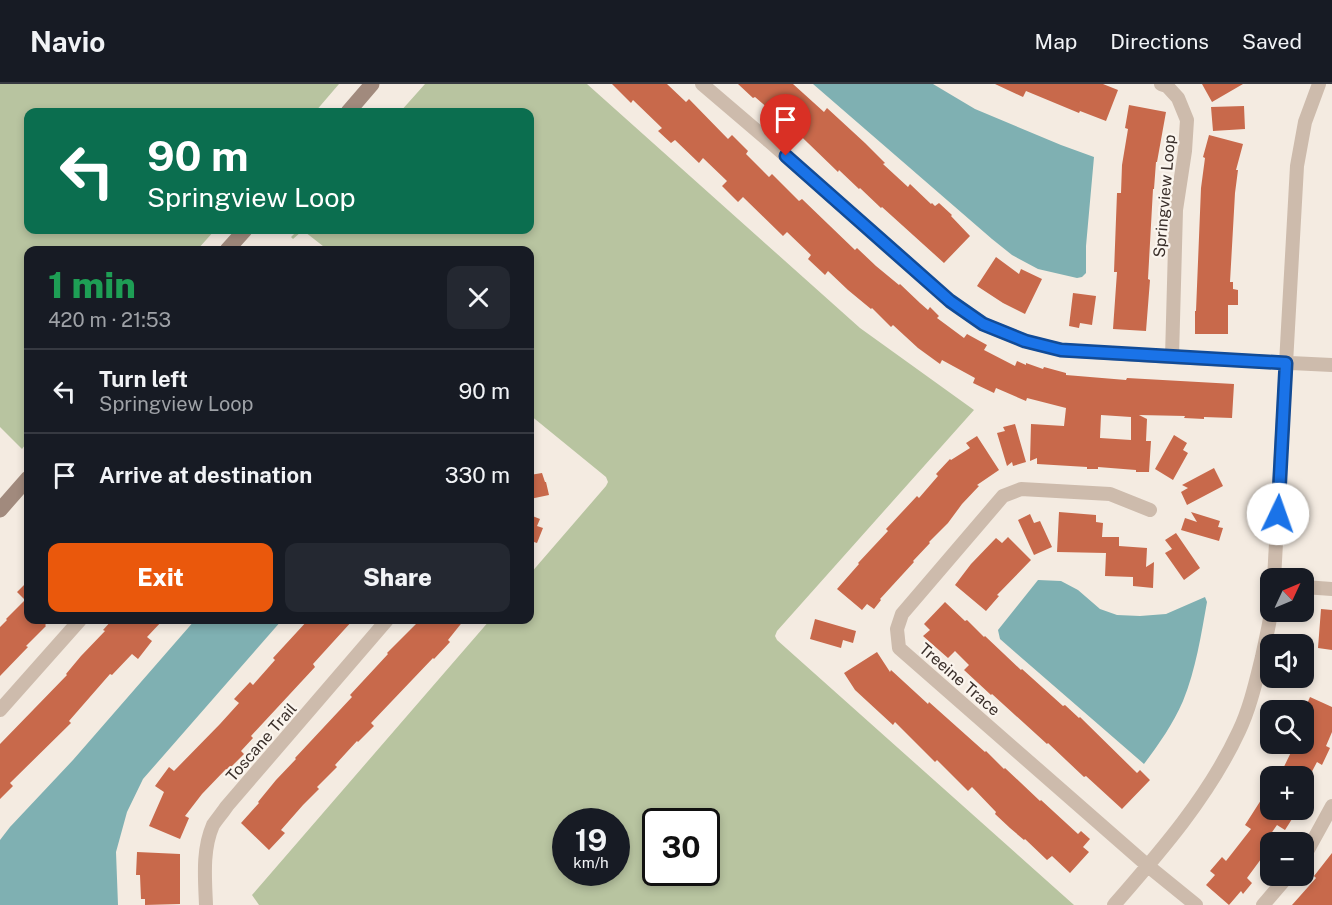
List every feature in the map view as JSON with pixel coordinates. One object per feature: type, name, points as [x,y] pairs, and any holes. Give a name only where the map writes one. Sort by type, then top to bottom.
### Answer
[{"type":"street","points":[[351,108],[372,84]]},
{"type":"street","points":[[702,84],[950,301],[983,324],[1025,341],[1061,350],[1332,365]]},
{"type":"street","name":"Springview Loop","points":[[1161,84],[1167,86],[1178,98],[1187,120],[1176,210],[1172,357]]},
{"type":"street","points":[[1275,568],[1297,166],[1305,122],[1319,84]]},
{"type":"street","points":[[231,246],[241,234]]},
{"type":"street","points":[[0,510],[24,483]]},
{"type":"street","name":"Treeine Trace","points":[[1150,510],[1110,494],[1022,489],[1003,496],[902,614],[897,629],[899,648],[1148,866],[1196,905]]},
{"type":"street","points":[[1314,588],[1332,589]]},
{"type":"street","points":[[1114,905],[1148,866],[1214,779],[1240,730],[1257,680],[1270,622]]},
{"type":"street","points":[[0,710],[76,624]]},
{"type":"street","name":"Toscane Trail","points":[[206,905],[205,866],[208,843],[214,825],[227,806],[384,624]]},
{"type":"street","points":[[1314,839],[1332,806]]},
{"type":"street","points":[[1263,905],[1279,886]]},
{"type":"green space","points":[[0,84],[339,84],[318,108],[24,108],[24,234],[211,234],[201,246],[24,246],[24,446],[22,449],[0,427]]},
{"type":"green space","points":[[425,84],[587,84],[860,328],[974,410],[777,631],[775,636],[1074,905],[259,905],[252,895],[487,624],[534,624],[534,569],[608,482],[606,477],[534,418],[534,246],[323,246],[308,234],[534,234],[534,108],[404,108]]},
{"type":"water","points":[[813,84],[933,84],[975,109],[1094,157],[1086,246],[1086,273],[1077,278],[1038,269],[1012,255]]},
{"type":"water","points":[[1038,580],[1061,581],[1078,590],[1100,609],[1117,615],[1166,614],[1205,597],[1207,602],[1188,689],[1170,726],[1144,764],[1000,639],[998,630]]},
{"type":"water","points":[[192,624],[279,624],[143,779],[127,812],[116,852],[118,905],[0,905],[0,840]]},
{"type":"building","points":[[612,84],[667,84],[686,102],[689,99],[728,139],[732,135],[748,151],[746,154],[769,177],[772,174],[799,201],[802,199],[855,250],[857,248],[928,310],[930,307],[939,316],[937,318],[964,338],[967,334],[987,345],[984,350],[1015,366],[1017,361],[1066,373],[1066,375],[1234,384],[1232,418],[1204,417],[1204,419],[1184,418],[1185,416],[1139,415],[1147,419],[1146,441],[1151,441],[1149,472],[1037,464],[1037,458],[1030,461],[1031,424],[1064,426],[1066,408],[1027,398],[1026,401],[996,388],[994,393],[973,383],[975,378],[942,360],[940,364],[893,325],[891,327],[828,271],[825,275],[808,259],[811,255],[787,232],[783,236],[743,197],[738,202],[722,186],[727,181],[703,158],[699,163],[675,140],[671,143],[658,131],[662,128],[633,100],[631,103]],"holes":[[[1101,415],[1131,417],[1131,440],[1100,438]]]},
{"type":"building","points":[[738,84],[793,84],[824,112],[827,108],[908,187],[910,184],[931,204],[935,206],[939,203],[970,236],[944,263],[839,170],[838,172],[778,114],[777,116]]},
{"type":"building","points":[[995,84],[1103,84],[1118,90],[1106,121],[1080,111],[1079,113],[1026,91],[1023,97]]},
{"type":"building","points":[[1202,84],[1243,84],[1212,102]]},
{"type":"building","points":[[1129,105],[1166,112],[1153,189],[1146,331],[1113,329],[1117,272],[1114,272],[1117,193],[1121,193],[1122,165],[1128,129],[1125,128]]},
{"type":"building","points":[[1244,106],[1245,129],[1213,131],[1211,107]]},
{"type":"building","points":[[1209,135],[1243,144],[1236,170],[1238,170],[1230,282],[1233,282],[1233,289],[1238,290],[1238,305],[1228,305],[1228,334],[1195,334],[1201,188],[1205,158],[1203,157]]},
{"type":"building","points":[[996,257],[1019,274],[1021,269],[1042,279],[1025,314],[977,286]]},
{"type":"building","points":[[1073,293],[1096,296],[1092,325],[1080,323],[1079,328],[1069,326]]},
{"type":"building","points":[[1015,424],[1026,462],[1013,466],[1012,462],[1007,466],[997,433],[1005,431],[1003,427]]},
{"type":"building","points":[[1174,435],[1187,443],[1183,450],[1188,453],[1173,480],[1155,469]]},
{"type":"building","points":[[977,436],[999,470],[977,485],[979,486],[880,599],[874,609],[867,604],[862,610],[837,589],[888,531],[886,529],[917,496],[919,498],[938,476],[936,474],[950,459],[970,448],[966,443]]},
{"type":"building","points":[[1214,468],[1223,486],[1187,505],[1181,492],[1188,488],[1182,485]]},
{"type":"building","points":[[542,473],[549,495],[534,498],[534,474]]},
{"type":"building","points":[[1059,512],[1096,515],[1096,522],[1103,523],[1102,537],[1119,537],[1119,546],[1147,548],[1146,567],[1154,562],[1153,588],[1133,586],[1133,577],[1105,576],[1106,553],[1057,552]]},
{"type":"building","points":[[1191,512],[1220,521],[1218,527],[1223,528],[1219,541],[1181,530],[1185,518],[1197,522]]},
{"type":"building","points":[[1030,514],[1034,523],[1040,521],[1052,547],[1034,555],[1018,520]]},
{"type":"building","points":[[534,517],[540,519],[537,526],[543,528],[537,543],[534,542]]},
{"type":"building","points":[[1176,533],[1200,568],[1184,580],[1165,553],[1172,549],[1165,540]]},
{"type":"building","points":[[1008,537],[1031,560],[997,595],[999,596],[986,611],[955,585],[996,538],[1002,543]]},
{"type":"building","points":[[24,585],[24,599],[17,592]]},
{"type":"building","points":[[24,601],[24,624],[46,624],[46,626],[0,676],[0,627]]},
{"type":"building","points":[[945,602],[1063,706],[1065,705],[1080,717],[1137,773],[1140,770],[1150,780],[1122,809],[964,670],[969,665],[955,651],[948,658],[923,636],[930,630],[924,624]]},
{"type":"building","points":[[1321,609],[1332,610],[1332,650],[1318,648]]},
{"type":"building","points":[[815,619],[856,631],[853,643],[843,640],[841,648],[810,639]]},
{"type":"building","points":[[108,624],[159,624],[147,637],[152,641],[138,659],[132,654],[112,675],[110,674],[69,721],[71,723],[10,783],[13,786],[0,799],[0,744],[67,675],[81,656],[105,631],[103,630]]},
{"type":"building","points":[[304,624],[349,624],[313,664],[315,667],[251,736],[253,738],[241,751],[244,754],[202,794],[185,816],[189,818],[180,839],[149,826],[164,792],[155,786],[169,767],[174,771],[220,724],[239,703],[234,699],[250,682],[253,685],[275,660],[273,658]]},
{"type":"building","points":[[416,624],[461,624],[448,640],[450,642],[371,723],[374,726],[335,765],[337,767],[281,830],[285,833],[269,850],[241,823],[295,758],[352,697],[350,695]]},
{"type":"building","points":[[877,652],[890,672],[891,670],[928,704],[929,702],[986,751],[1078,834],[1081,831],[1090,839],[1083,847],[1089,852],[1070,873],[1052,856],[1047,860],[995,814],[996,812],[972,787],[968,791],[895,722],[893,725],[855,690],[844,673]]},
{"type":"building","points":[[1310,697],[1332,707],[1332,732],[1326,746],[1330,748],[1322,765],[1317,762],[1314,768],[1284,766],[1290,754],[1314,754],[1314,700],[1309,700]]},
{"type":"building","points":[[1260,802],[1260,820],[1291,820],[1285,830],[1277,825],[1272,832],[1260,832],[1260,860],[1247,878],[1252,883],[1243,894],[1241,891],[1229,905],[1206,885],[1215,875],[1210,871],[1222,857],[1226,861],[1251,829],[1245,825]]},
{"type":"building","points":[[137,852],[180,854],[180,904],[145,905],[145,899],[141,899],[140,875],[136,875]]},
{"type":"building","points":[[1332,853],[1332,905],[1292,905],[1309,886],[1314,886],[1316,878],[1314,876]]},
{"type":"route","points":[[786,156],[950,301],[983,324],[1025,341],[1061,350],[1286,363],[1278,514]]}]
